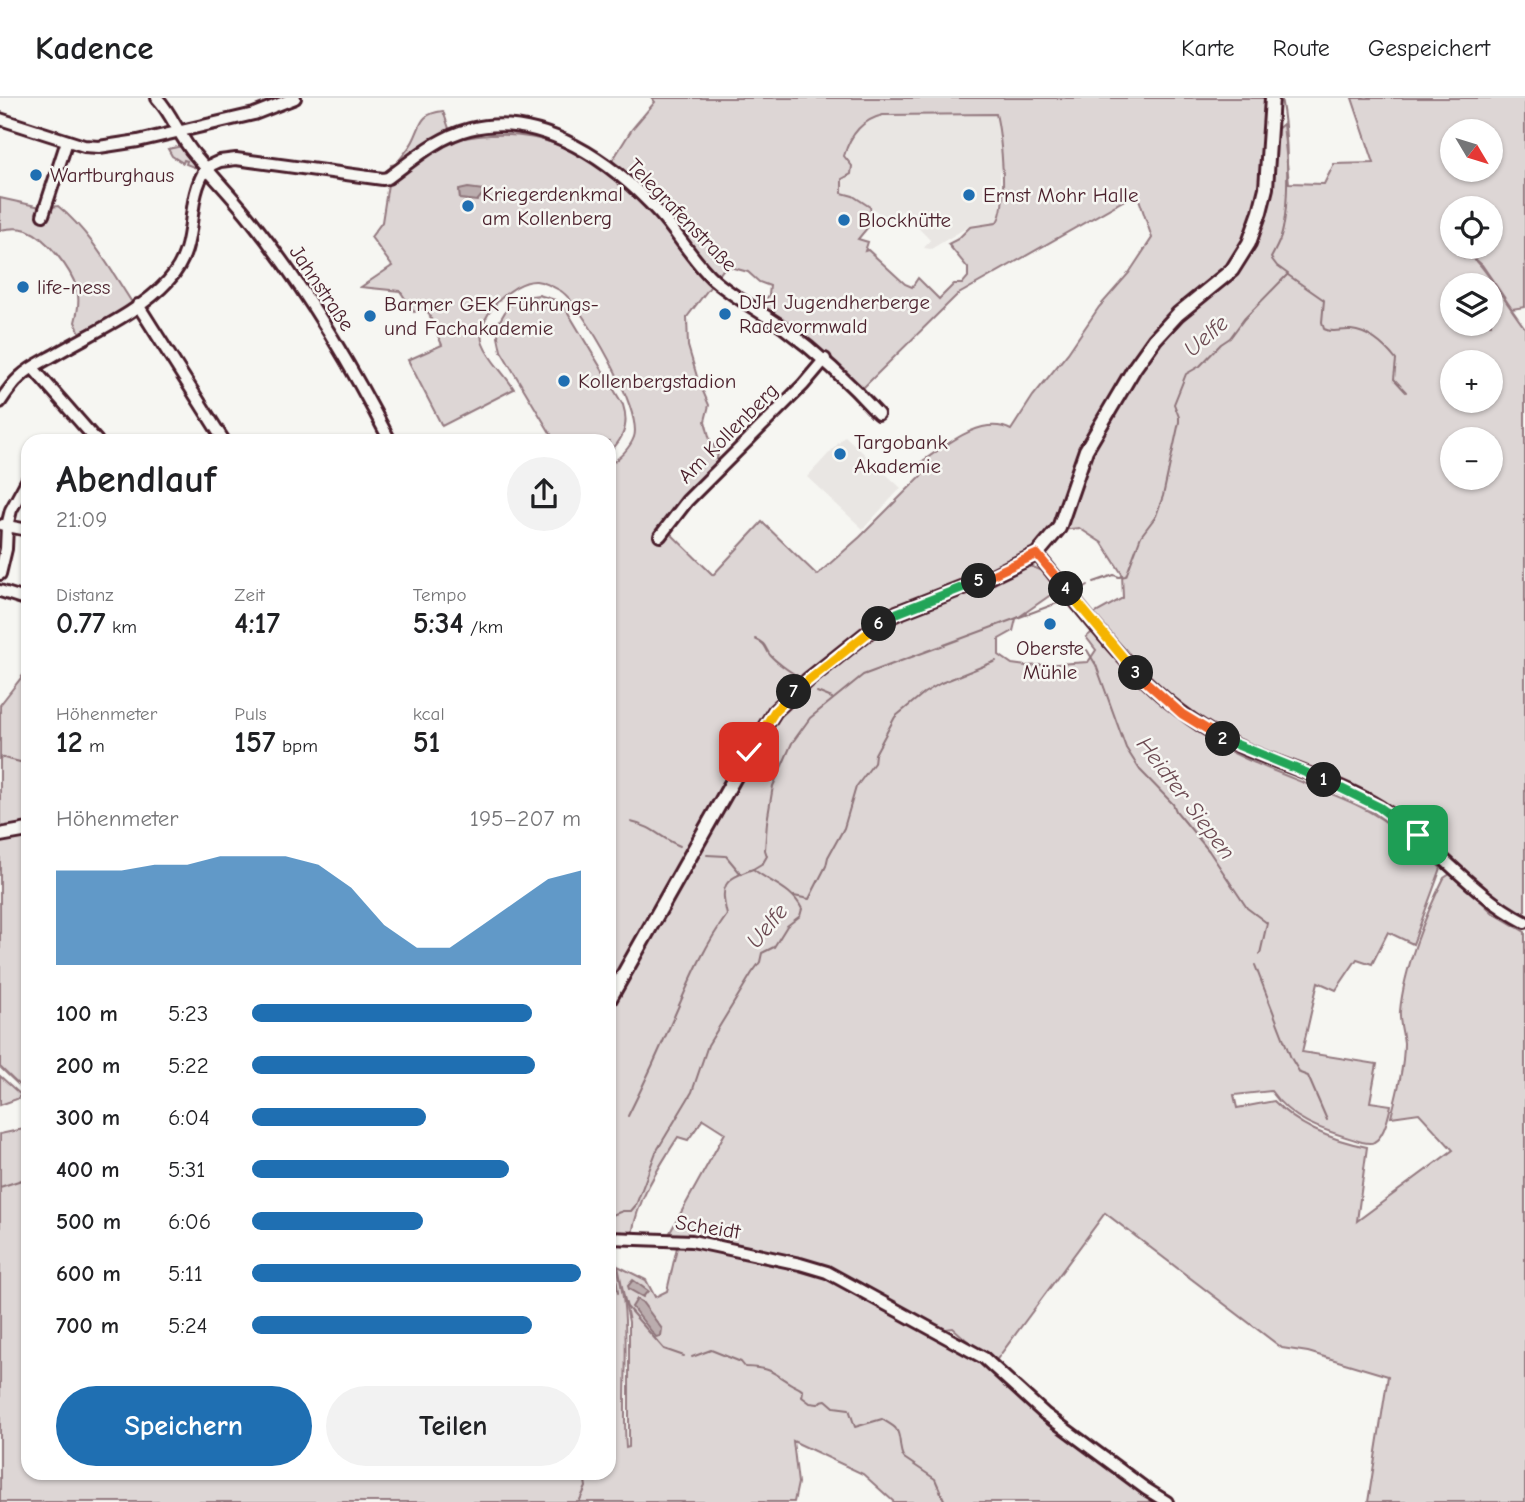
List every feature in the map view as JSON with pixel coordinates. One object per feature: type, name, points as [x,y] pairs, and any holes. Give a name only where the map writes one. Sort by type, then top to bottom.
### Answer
[{"type":"main road","points":[[616,988],[775,711],[848,647],[897,613],[992,576],[1037,554],[1059,528],[1086,450],[1135,367],[1171,321],[1232,270],[1249,243],[1266,188],[1272,98]]},
{"type":"main road","points":[[0,835],[21,831]]},
{"type":"street","points":[[0,402],[22,374],[138,305],[169,280],[185,255],[191,233],[194,196],[207,167],[177,132],[170,112],[157,98]]},
{"type":"street","points":[[0,119],[84,146],[106,147],[254,114],[295,98]]},
{"type":"street","name":"Telegrafenstraße","points":[[207,167],[220,161],[236,159],[383,179],[431,146],[469,129],[502,126],[542,133],[581,149],[622,177],[658,211],[716,281],[825,359],[878,415]]},
{"type":"street","points":[[43,215],[67,141]]},
{"type":"street","name":"Jahnstraße","points":[[207,167],[252,221],[314,307],[355,374],[386,434]]},
{"type":"street","points":[[138,305],[220,434]]},
{"type":"street","name":"Am Kollenberg","points":[[660,536],[687,502],[809,379],[825,359]]},
{"type":"street","points":[[33,368],[91,434]]},
{"type":"street","points":[[0,574],[6,549],[3,525],[21,492]]},
{"type":"street","points":[[3,525],[21,529]]},
{"type":"street","points":[[1037,554],[1131,667],[1182,714],[1242,748],[1347,790],[1379,807],[1418,835],[1478,892],[1525,922]]},
{"type":"street","points":[[0,591],[21,598]]},
{"type":"street","name":"Scheidt","points":[[616,1238],[692,1241],[800,1264],[846,1282],[984,1358],[1045,1414],[1167,1502]]},
{"type":"shaded area","points":[[652,98],[1268,98],[1258,208],[1234,262],[1120,385],[1055,528],[1029,555],[895,611],[785,699],[616,980],[616,461],[634,437],[634,424],[621,383],[596,337],[571,301],[561,291],[546,284],[526,282],[497,303],[489,313],[481,334],[486,350],[514,389],[442,426],[408,360],[442,345],[426,307],[414,312],[400,291],[361,287],[392,266],[371,237],[382,222],[391,165],[396,164],[407,150],[425,117],[443,111],[453,140],[495,135],[532,138],[567,148],[604,168],[612,161],[632,129],[655,102]],"holes":[[[996,114],[1003,170],[1000,215],[996,223],[970,227],[958,239],[948,244],[968,268],[968,277],[962,284],[954,284],[939,299],[918,278],[912,287],[905,284],[868,250],[865,251],[868,242],[858,239],[873,221],[870,207],[853,196],[842,193],[842,179],[851,174],[852,166],[844,156],[850,141],[863,125],[883,115]],[[1137,193],[1152,238],[1129,273],[1099,307],[1068,353],[1033,396],[1011,430],[999,426],[975,429],[951,441],[920,463],[923,474],[860,537],[817,575],[762,522],[713,575],[666,529],[715,473],[718,453],[710,440],[705,421],[709,405],[688,346],[687,317],[726,266],[748,272],[759,282],[770,286],[769,295],[758,309],[859,392],[957,295]]]},
{"type":"shaded area","points":[[1352,98],[1525,98],[1525,307],[1512,309],[1503,296],[1503,273],[1487,273],[1475,259],[1503,259],[1503,196],[1440,196],[1440,259],[1474,259],[1486,273],[1440,273],[1440,336],[1503,336],[1503,297],[1525,328],[1525,919],[1500,904],[1454,864],[1429,835],[1404,817],[1363,793],[1226,736],[1185,710],[1133,663],[1092,615],[1123,598],[1122,574],[1102,543],[1079,528],[1061,530],[1095,440],[1163,335],[1243,258],[1274,132],[1283,124],[1289,183],[1324,184],[1334,164],[1374,163]]},
{"type":"shaded area","points":[[995,113],[1001,134],[1003,164],[1000,173],[1000,215],[996,222],[971,225],[931,249],[924,248],[930,240],[902,211],[892,222],[842,193],[848,142],[867,118],[883,115]]},
{"type":"shaded area","points":[[182,146],[196,168],[186,164],[187,161],[184,160],[183,163],[172,156],[168,149]]},
{"type":"shaded area","points":[[459,190],[484,190],[483,194],[477,201],[460,199]]},
{"type":"shaded area","points":[[0,198],[45,208],[58,206],[90,239],[133,304],[80,333],[75,322],[78,293],[69,272],[50,247],[35,234],[20,228],[0,230]]},
{"type":"shaded area","name":"Kollenbergstadion","points":[[539,295],[555,300],[567,311],[623,405],[624,430],[616,444],[616,434],[551,434],[501,351],[498,337],[499,322],[508,307],[524,297]]},
{"type":"shaded area","points":[[845,436],[901,488],[863,529],[807,477]]},
{"type":"shaded area","points":[[1028,565],[1043,571],[1059,589],[1016,619],[1013,631],[999,639],[999,655],[1012,664],[1026,666],[1088,662],[1096,650],[1086,637],[1095,630],[1155,694],[1205,737],[1241,757],[1372,813],[1403,834],[1441,868],[1413,944],[1388,932],[1372,964],[1357,959],[1336,990],[1318,982],[1302,1052],[1377,1064],[1370,1102],[1391,1105],[1381,1136],[1371,1143],[1336,1134],[1300,1118],[1271,1091],[1234,1095],[1237,1108],[1274,1101],[1294,1118],[1316,1131],[1367,1147],[1357,1221],[1453,1150],[1419,1113],[1391,1117],[1403,1061],[1404,1043],[1400,1015],[1402,995],[1423,926],[1444,878],[1453,875],[1493,913],[1525,932],[1525,1502],[1368,1502],[1388,1376],[1308,1352],[1282,1348],[1105,1213],[995,1362],[953,1328],[939,1330],[841,1275],[668,1236],[725,1133],[703,1119],[688,1140],[678,1137],[650,1184],[632,1235],[616,1234],[616,993],[781,709],[898,615]]},
{"type":"shaded area","points":[[21,678],[21,829],[0,833],[0,705]]},
{"type":"shaded area","points":[[21,837],[21,1087],[0,1067],[0,840]]},
{"type":"shaded area","points":[[0,1076],[21,1095],[0,1105]]},
{"type":"shaded area","points":[[21,1130],[21,1480],[616,1480],[616,1264],[625,1318],[626,1448],[629,1447],[629,1322],[618,1266],[646,1280],[655,1297],[667,1291],[678,1243],[798,1266],[826,1276],[986,1364],[1105,1465],[1162,1502],[894,1502],[863,1474],[793,1441],[798,1483],[794,1502],[0,1502],[0,1134]]},
{"type":"shaded area","points":[[633,1280],[648,1291],[643,1297],[629,1289],[628,1286]]},
{"type":"shaded area","points":[[637,1299],[662,1329],[661,1336],[656,1337],[632,1307]]},
{"type":"waterway","name":"Uelfe","points":[[1094,582],[1114,575],[1126,576],[1141,536],[1156,516],[1179,422],[1174,404],[1186,374],[1200,366],[1230,338],[1244,319],[1288,274],[1271,258],[1285,219],[1287,147],[1281,98]]},
{"type":"waterway","points":[[1288,275],[1324,300],[1324,329],[1358,331],[1371,337],[1387,350],[1396,360],[1394,379],[1406,392]]},
{"type":"waterway","name":"Uelfe","points":[[1080,590],[1088,585]]},
{"type":"waterway","name":"Uelfe","points":[[616,1214],[631,1211],[636,1205],[656,1152],[692,1092],[708,1045],[760,962],[762,953],[774,947],[787,926],[800,916],[802,909],[793,896],[753,869],[763,863],[767,856],[767,822],[773,786],[792,743],[810,718],[863,675],[1063,601]]},
{"type":"waterway","points":[[755,639],[763,644],[775,660],[798,676]]},
{"type":"waterway","name":"Heidter Siepen","points":[[1087,650],[1096,665],[1126,748],[1140,770],[1173,804],[1247,908],[1267,923],[1260,954]]},
{"type":"waterway","points":[[794,896],[809,899],[844,828],[856,787],[874,763],[875,754],[895,717],[941,683],[996,661]]},
{"type":"waterway","points":[[817,692],[832,698]]},
{"type":"waterway","points":[[0,757],[21,762]]},
{"type":"waterway","points":[[631,822],[646,827],[680,846]]},
{"type":"waterway","points":[[707,855],[726,856],[741,874]]},
{"type":"waterway","points":[[628,1116],[699,962],[727,915],[724,897],[726,885],[735,877],[753,869]]},
{"type":"waterway","name":"Heidter Siepen","points":[[1255,965],[1291,1058],[1300,1073],[1308,1076],[1327,1120]]},
{"type":"waterway","name":"Uelfe","points":[[0,1187],[21,1180]]},
{"type":"waterway","points":[[616,1276],[618,1293]]},
{"type":"waterway","points":[[624,1298],[627,1307],[664,1349],[684,1356]]},
{"type":"waterway","points":[[692,1357],[711,1350],[741,1362],[745,1367],[771,1372],[802,1390],[802,1397],[810,1403],[818,1404],[826,1400],[834,1407],[849,1409],[855,1427],[882,1419],[898,1432],[904,1458],[935,1479],[945,1502]]},
{"type":"waterway","points":[[579,1502],[586,1487],[585,1480]]},
{"type":"place","name":"Wartburghaus","points":[[36,175]]},
{"type":"place","name":"Ernst Mohr Halle","points":[[969,195]]},
{"type":"place","name":"Kriegerdenkmal am Kollenberg","points":[[468,206]]},
{"type":"place","name":"Blockhütte","points":[[844,220]]},
{"type":"place","name":"life-ness","points":[[23,287]]},
{"type":"place","name":"DJH Jugendherberge Radevormwald","points":[[725,314]]},
{"type":"place","name":"Barmer GEK Führungs- und Fachakademie","points":[[370,316]]},
{"type":"place","name":"Kollenbergstadion","points":[[564,381]]},
{"type":"place","name":"Targobank Akademie","points":[[840,454]]},
{"type":"place","name":"Oberste Mühle","points":[[1050,624]]},
{"type":"route","points":[[749,752],[775,711],[788,698],[881,622],[897,613],[992,576],[1037,554],[1131,667],[1182,714],[1242,748],[1361,796],[1418,835]]}]
